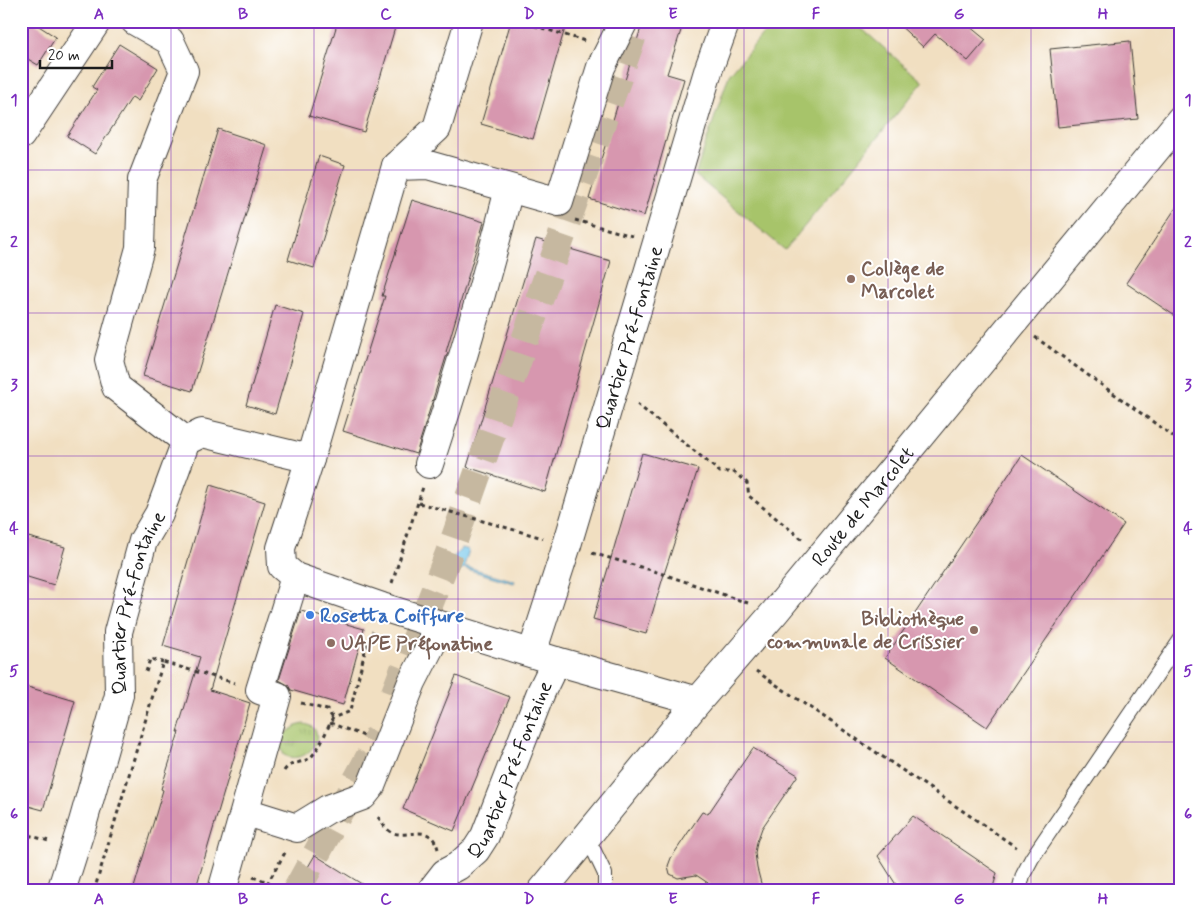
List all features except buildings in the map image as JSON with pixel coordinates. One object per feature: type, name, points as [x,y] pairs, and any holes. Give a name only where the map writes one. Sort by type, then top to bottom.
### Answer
[{"type":"street","points":[[21,135],[97,21]]},
{"type":"street","points":[[135,21],[170,41],[184,71],[142,180],[140,248],[109,360],[116,387],[186,441],[202,433],[310,460]]},
{"type":"street","points":[[222,891],[246,812],[269,693],[295,577],[282,566],[281,548],[310,460],[396,166],[437,128],[470,21]]},
{"type":"street","points":[[396,166],[428,165],[559,202],[600,67],[624,21]]},
{"type":"street","name":"Quartier Pré-Fontaine","points":[[430,891],[445,872],[458,866],[476,850],[485,836],[542,692],[544,657],[567,545],[709,68],[726,21]]},
{"type":"street","name":"Route de Marcolet","points":[[542,891],[698,701],[775,612],[1181,119]]},
{"type":"street","points":[[429,464],[493,252],[509,189]]},
{"type":"street","name":"Quartier Pré-Fontaine","points":[[60,891],[83,822],[119,695],[118,632],[143,541],[159,514],[186,441]]},
{"type":"street","name":"Quartier Pré-Fontaine","points":[[295,577],[382,607],[544,657],[698,701]]},
{"type":"street","points":[[246,812],[297,828],[328,809],[363,796],[371,786],[412,682],[434,639],[434,623]]},
{"type":"lane","points":[[1019,891],[1023,874],[1032,858],[1181,638]]},
{"type":"lane","points":[[583,841],[594,851],[605,874],[605,891]]},
{"type":"path","points":[[518,21],[610,48]]},
{"type":"path","points":[[586,223],[633,237],[631,244]]},
{"type":"path","points":[[1033,336],[1181,442]]},
{"type":"path","points":[[614,386],[720,472],[734,472],[747,482],[749,496],[821,555]]},
{"type":"path","points":[[278,778],[288,765],[310,759],[333,718],[350,711],[365,651],[388,594],[419,503],[429,464]]},
{"type":"path","points":[[419,503],[651,570],[775,612]]},
{"type":"path","points":[[150,659],[327,710],[333,718]]},
{"type":"path","points":[[94,891],[163,662]]},
{"type":"path","points":[[755,671],[1032,858]]},
{"type":"path","points":[[330,723],[387,746]]},
{"type":"path","points":[[263,891],[297,828]]},
{"type":"path","points":[[385,828],[395,833],[424,833],[430,835],[437,843]]},
{"type":"green space","points":[[774,21],[853,21],[923,82],[785,250],[695,175],[729,75]]},
{"type":"green space","points":[[304,724],[312,727],[316,732],[317,739],[314,746],[302,756],[293,758],[284,755],[280,746],[282,736],[296,726]]},
{"type":"water","points":[[462,548],[469,550],[464,566],[515,581],[514,583],[463,568],[450,581],[444,580],[450,561]]},
{"type":"tunnel","points":[[394,695],[453,543],[638,21]]},
{"type":"tunnel","points":[[296,891],[371,754],[379,733]]},
{"type":"place","name":"Collège de Marcolet","points":[[851,279]]},
{"type":"place","name":"Rosetta Coiffure","points":[[310,615]]},
{"type":"place","name":"Bibliothèque communale de Crissier","points":[[974,630]]},
{"type":"place","name":"UAPE Préfonatine","points":[[331,643]]}]
